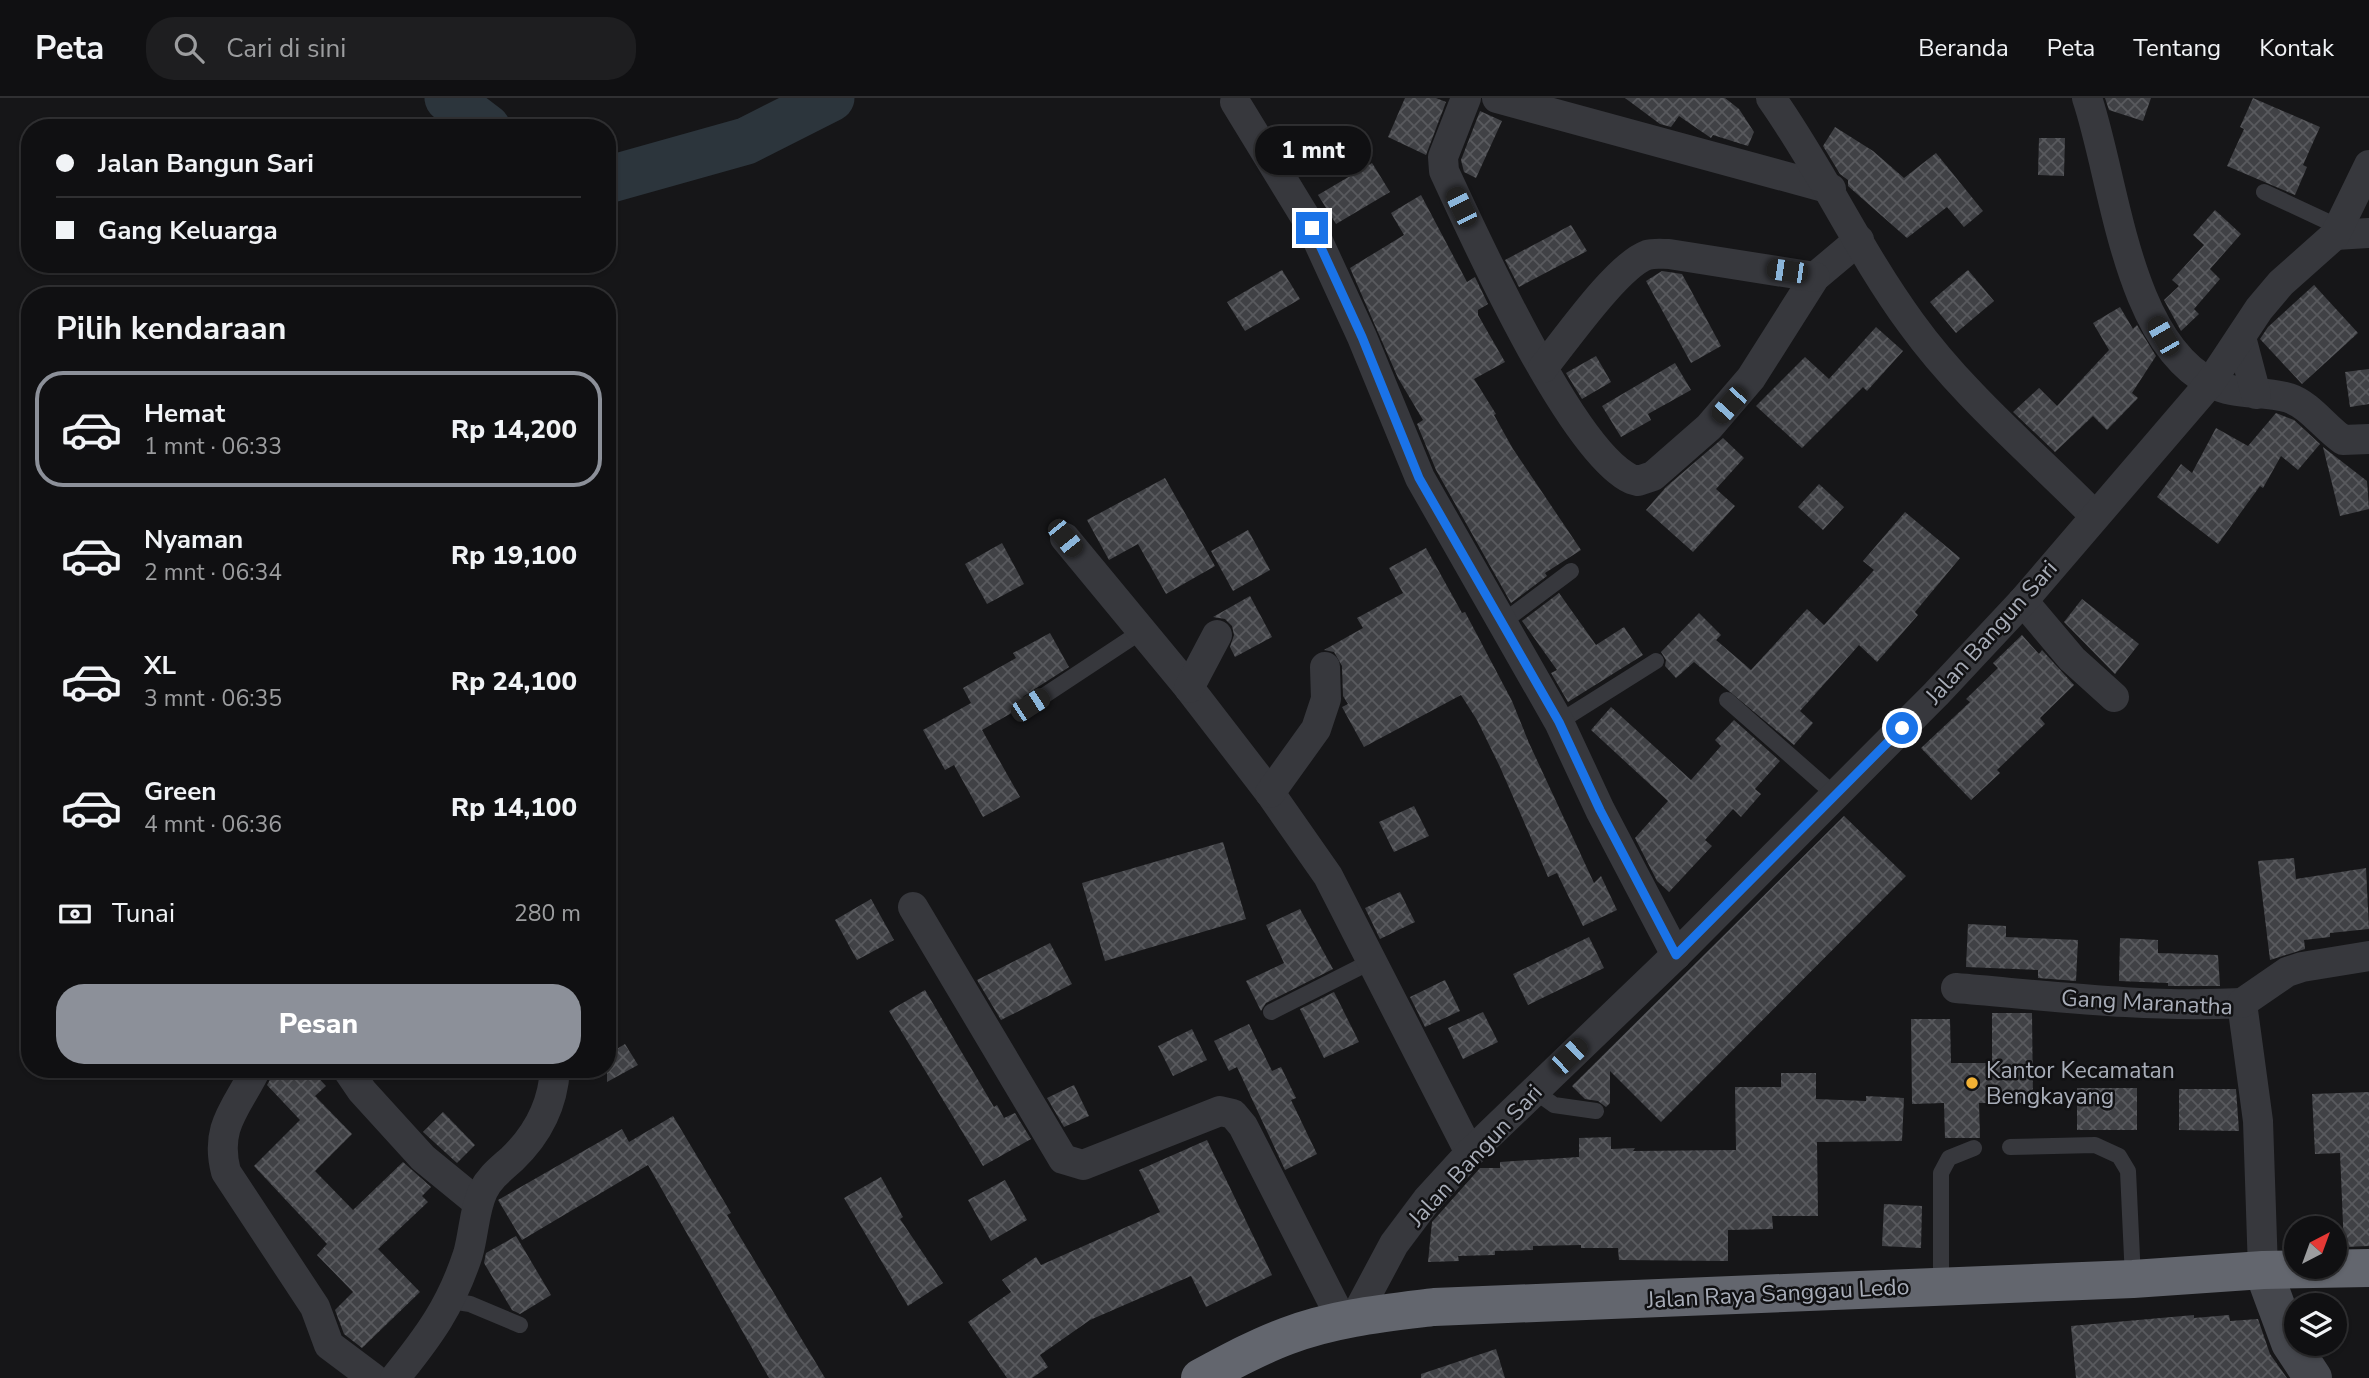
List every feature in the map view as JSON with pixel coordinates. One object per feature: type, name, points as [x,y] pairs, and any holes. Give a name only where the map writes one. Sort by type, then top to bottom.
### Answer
[{"type":"highway","name":"Jalan Raya Sanggau Ledo","points":[[1200,1378],[1287,1336],[1348,1320],[1434,1307],[2133,1279],[2263,1270],[2369,1268]]},
{"type":"main road","points":[[2263,1270],[2290,1343],[2313,1378]]},
{"type":"street","points":[[1466,98],[1442,168],[1508,307],[1543,368],[1589,439],[1625,476],[1638,481],[1646,480],[1691,445],[1729,405],[1751,378],[1815,277],[1860,240]]},
{"type":"street","points":[[1497,98],[1831,189]]},
{"type":"street","points":[[1771,98],[1831,189],[1903,311],[1927,343],[2094,515]]},
{"type":"street","points":[[2087,98],[2130,265],[2144,303],[2182,362],[2210,383],[2292,399],[2343,440],[2369,439]]},
{"type":"street","points":[[1235,102],[1312,228],[1362,337],[1419,478],[1559,722],[1606,821],[1676,955]]},
{"type":"street","name":"Jalan Bangun Sari","points":[[1348,1320],[1394,1244],[1427,1200],[1470,1153],[1676,955],[2024,601],[2094,515],[2210,383],[2281,283],[2337,231],[2369,165]]},
{"type":"street","points":[[2337,231],[2369,233]]},
{"type":"street","points":[[1543,368],[1621,275],[1650,254],[1694,257],[1815,277]]},
{"type":"street","points":[[2241,337],[2256,394]]},
{"type":"street","points":[[1065,538],[1189,688],[1270,793],[1328,876],[1470,1153]]},
{"type":"street","points":[[2024,601],[2073,659],[2114,697]]},
{"type":"street","points":[[1189,688],[1217,635]]},
{"type":"street","points":[[1270,793],[1316,729],[1326,699],[1325,667]]},
{"type":"street","points":[[913,907],[1063,1159],[1083,1165],[1220,1111],[1233,1114],[1243,1126],[1348,1320]]},
{"type":"street","points":[[2242,1003],[2287,972],[2369,956]]},
{"type":"street","name":"Gang Maranatha","points":[[1956,988],[2098,1001],[2191,1005],[2242,1003],[2258,1121],[2263,1270]]},
{"type":"street","points":[[251,1078],[222,1133],[221,1150],[226,1172],[315,1307],[329,1345],[373,1378]]},
{"type":"street","points":[[353,1078],[423,1158],[478,1203]]},
{"type":"street","points":[[395,1378],[435,1329],[451,1301],[468,1252],[478,1203],[488,1181],[535,1133],[551,1096],[554,1078]]},
{"type":"lane","points":[[2264,192],[2337,231]]},
{"type":"lane","points":[[1503,622],[1570,571]]},
{"type":"lane","points":[[1030,705],[1142,631]]},
{"type":"lane","points":[[1559,722],[1656,661]]},
{"type":"lane","points":[[1727,700],[1835,795]]},
{"type":"lane","points":[[1271,1012],[1372,961]]},
{"type":"lane","points":[[1534,1090],[1554,1105],[1597,1111]]},
{"type":"lane","points":[[2010,1147],[2095,1145],[2119,1156],[2128,1171],[2133,1279]]},
{"type":"lane","points":[[1941,1286],[1941,1173],[1950,1158],[1974,1148]]},
{"type":"lane","points":[[451,1301],[470,1304],[520,1325]]},
{"type":"building","points":[[1405,98],[1436,98],[1446,102],[1426,155],[1388,137]]},
{"type":"building","points":[[1625,98],[1725,98],[1739,109],[1754,132],[1748,146],[1713,135],[1711,138],[1679,116],[1671,127],[1660,124]]},
{"type":"building","points":[[2105,98],[2151,98],[2143,121],[2109,110]]},
{"type":"building","points":[[2253,98],[2320,127],[2303,165],[2307,167],[2295,195],[2227,166],[2244,129],[2240,127]]},
{"type":"building","points":[[1480,111],[1502,121],[1476,178],[1464,172],[1461,160]]},
{"type":"building","points":[[1835,127],[1873,151],[1904,178],[1936,153],[1983,211],[1964,227],[1947,207],[1907,238],[1848,186],[1848,180],[1840,174],[1823,146]]},
{"type":"building","points":[[2039,138],[2065,138],[2064,176],[2038,175]]},
{"type":"building","points":[[1372,163],[1390,192],[1336,224],[1318,195]]},
{"type":"building","points":[[1421,195],[1467,282],[1475,277],[1488,304],[1478,310],[1478,315],[1505,362],[1474,379],[1496,414],[1494,415],[1513,449],[1581,550],[1545,573],[1547,576],[1511,603],[1436,470],[1417,424],[1423,420],[1398,378],[1350,268],[1404,235],[1391,213]]},
{"type":"building","points":[[2215,210],[2241,234],[2210,269],[2220,279],[2194,309],[2199,314],[2181,331],[2164,300],[2179,286],[2172,280],[2204,245],[2193,235]]},
{"type":"building","points":[[1571,225],[1587,251],[1519,287],[1505,260]]},
{"type":"building","points":[[1282,270],[1300,299],[1245,331],[1227,302]]},
{"type":"building","points":[[1968,270],[1994,301],[1956,333],[1930,302]]},
{"type":"building","points":[[1662,271],[1682,274],[1721,346],[1691,363],[1646,281]]},
{"type":"building","points":[[2314,285],[2358,333],[2302,384],[2260,339],[2268,327]]},
{"type":"building","points":[[2120,307],[2133,329],[2137,325],[2156,356],[2132,393],[2138,398],[2107,430],[2093,416],[2055,452],[2013,412],[2039,388],[2057,406],[2109,350],[2093,323]]},
{"type":"building","points":[[1876,327],[1903,351],[1867,391],[1863,387],[1802,448],[1756,406],[1805,357],[1829,379]]},
{"type":"building","points":[[1596,356],[1611,382],[1582,399],[1566,373]]},
{"type":"building","points":[[1675,363],[1691,390],[1648,414],[1651,420],[1621,437],[1602,406]]},
{"type":"building","points":[[2369,369],[2369,404],[2350,407],[2345,372]]},
{"type":"building","points":[[2276,413],[2294,420],[2320,444],[2298,470],[2281,456],[2263,488],[2260,486],[2218,544],[2157,497],[2181,464],[2192,473],[2216,428],[2248,446]]},
{"type":"building","points":[[1723,438],[1744,458],[1716,489],[1735,506],[1693,552],[1646,510],[1666,487]]},
{"type":"building","points":[[2323,447],[2367,481],[2369,509],[2340,516]]},
{"type":"building","points":[[1165,478],[1215,566],[1166,594],[1138,544],[1109,560],[1087,520]]},
{"type":"building","points":[[1819,484],[1844,507],[1823,530],[1798,507]]},
{"type":"building","points":[[1905,512],[1960,558],[1915,612],[1918,615],[1877,662],[1859,645],[1800,711],[1813,723],[1794,745],[1694,662],[1676,678],[1665,666],[1666,660],[1661,652],[1699,613],[1721,635],[1716,640],[1751,670],[1807,609],[1824,625],[1874,570],[1863,561]]},
{"type":"building","points":[[1248,530],[1270,570],[1233,591],[1211,551]]},
{"type":"building","points":[[1002,543],[1024,584],[987,604],[965,564]]},
{"type":"building","points":[[1426,548],[1462,613],[1465,612],[1512,701],[1594,883],[1601,876],[1617,910],[1583,926],[1557,873],[1548,877],[1500,767],[1477,720],[1461,695],[1364,747],[1342,707],[1348,704],[1343,696],[1342,666],[1334,652],[1324,650],[1363,628],[1357,618],[1403,593],[1389,568]]},
{"type":"building","points":[[1559,593],[1596,645],[1624,627],[1643,655],[1568,702],[1551,673],[1557,670],[1522,621]]},
{"type":"building","points":[[1250,596],[1272,637],[1235,657],[1230,647],[1234,635],[1232,626],[1225,619],[1213,617]]},
{"type":"building","points":[[2082,599],[2139,644],[2115,674],[2064,622]]},
{"type":"building","points":[[1050,633],[1069,667],[1024,696],[1019,702],[1020,708],[982,730],[1020,797],[983,817],[954,765],[945,770],[923,730],[971,703],[963,688],[1016,658],[1013,653]]},
{"type":"building","points":[[2022,635],[2039,654],[2042,650],[2074,685],[2040,718],[2045,724],[1997,770],[2000,773],[1971,800],[1921,748],[1970,702],[1966,699],[1998,668],[1993,663]]},
{"type":"building","points":[[1611,707],[1691,780],[1721,746],[1715,740],[1734,720],[1780,761],[1755,789],[1761,794],[1741,817],[1733,809],[1705,840],[1712,846],[1669,892],[1657,881],[1635,838],[1668,801],[1591,730]]},
{"type":"building","points":[[1414,806],[1429,836],[1394,852],[1379,822]]},
{"type":"building","points":[[1844,816],[1906,876],[1661,1122],[1610,1071],[1610,1103],[1606,1107],[1598,1101],[1585,1099],[1572,1086]]},
{"type":"building","points":[[1223,842],[1246,919],[1105,961],[1082,883]]},
{"type":"building","points":[[2294,858],[2296,879],[2366,868],[2369,929],[2330,933],[2330,937],[2304,940],[2305,949],[2270,960],[2258,861]]},
{"type":"building","points":[[1400,892],[1415,922],[1380,939],[1365,908]]},
{"type":"building","points":[[871,899],[894,940],[857,960],[835,920]]},
{"type":"building","points":[[1300,909],[1333,969],[1266,1003],[1261,1011],[1246,981],[1284,963],[1266,925]]},
{"type":"building","points":[[1968,924],[2006,926],[2006,937],[2078,940],[2076,981],[2038,978],[2038,970],[1966,967]]},
{"type":"building","points":[[1589,937],[1604,968],[1528,1005],[1513,974]]},
{"type":"building","points":[[2120,938],[2158,940],[2158,953],[2218,955],[2220,986],[2168,986],[2168,983],[2119,981]]},
{"type":"building","points":[[1050,943],[1072,984],[1001,1020],[977,980]]},
{"type":"building","points":[[1445,980],[1460,1011],[1425,1027],[1410,997]]},
{"type":"building","points":[[925,990],[994,1107],[997,1105],[1004,1118],[1015,1113],[1031,1139],[983,1166],[889,1011]]},
{"type":"building","points":[[1334,992],[1359,1042],[1324,1058],[1300,1009]]},
{"type":"building","points":[[1483,1012],[1498,1042],[1463,1059],[1448,1028]]},
{"type":"building","name":"Kantor Kecamatan Bengkayang","points":[[1992,1013],[2032,1013],[2033,1103],[1979,1103],[1980,1138],[1945,1138],[1944,1103],[1912,1104],[1911,1019],[1950,1019],[1951,1063],[1992,1063]]},
{"type":"building","points":[[1249,1024],[1272,1071],[1281,1067],[1296,1098],[1291,1100],[1317,1154],[1285,1170],[1237,1067],[1229,1071],[1214,1041]]},
{"type":"building","points":[[1192,1029],[1207,1060],[1173,1076],[1158,1046]]},
{"type":"building","points":[[625,1044],[638,1065],[616,1077],[616,1050]]},
{"type":"building","points":[[1781,1073],[1816,1073],[1816,1099],[1866,1101],[1866,1096],[1904,1098],[1902,1141],[1817,1142],[1818,1216],[1772,1216],[1773,1229],[1728,1230],[1728,1261],[1619,1260],[1618,1248],[1581,1248],[1581,1245],[1533,1246],[1533,1250],[1495,1251],[1495,1255],[1458,1256],[1459,1261],[1428,1262],[1432,1222],[1480,1168],[1500,1168],[1500,1162],[1579,1157],[1579,1138],[1611,1137],[1611,1149],[1635,1148],[1633,1151],[1736,1150],[1735,1087],[1781,1087]]},
{"type":"building","points":[[271,1078],[318,1078],[326,1086],[315,1096],[352,1134],[315,1171],[353,1210],[403,1162],[431,1187],[422,1196],[428,1202],[378,1249],[420,1292],[362,1348],[344,1334],[335,1310],[353,1292],[317,1255],[327,1244],[254,1166],[300,1120],[267,1085]]},
{"type":"building","points":[[1074,1085],[1089,1116],[1064,1127],[1047,1098]]},
{"type":"building","points":[[2077,1088],[2137,1088],[2137,1130],[2077,1130]]},
{"type":"building","points":[[2179,1089],[2236,1089],[2239,1131],[2179,1130]]},
{"type":"building","points":[[2369,1092],[2369,1246],[2347,1247],[2347,1216],[2343,1216],[2340,1153],[2315,1154],[2312,1094]]},
{"type":"building","points":[[443,1112],[475,1145],[457,1163],[423,1132]]},
{"type":"building","points":[[673,1116],[731,1213],[727,1215],[825,1378],[769,1378],[648,1165],[522,1240],[498,1200],[622,1129],[629,1142]]},
{"type":"building","points":[[1207,1140],[1272,1275],[1206,1307],[1191,1276],[1090,1320],[1040,1355],[1048,1367],[1032,1378],[1007,1378],[968,1322],[1011,1292],[1002,1280],[1036,1257],[1041,1265],[1160,1212],[1139,1170]]},
{"type":"building","points":[[881,1177],[903,1217],[900,1219],[943,1283],[908,1306],[844,1198]]},
{"type":"building","points":[[1005,1180],[1027,1220],[991,1241],[968,1200]]},
{"type":"building","points":[[1884,1204],[1922,1206],[1921,1248],[1882,1246]]},
{"type":"building","points":[[516,1236],[551,1295],[520,1314],[512,1310],[484,1263],[486,1253]]},
{"type":"building","points":[[2194,1315],[2194,1318],[2229,1315],[2230,1321],[2258,1319],[2270,1354],[2287,1378],[2076,1378],[2071,1326]]},
{"type":"building","points":[[1496,1349],[1505,1378],[1421,1378],[1421,1374]]},
{"type":"waterway","points":[[448,98],[475,119]]},
{"type":"waterway","points":[[616,177],[746,141],[831,98]]},
{"type":"place","name":"Kantor Kecamatan Bengkayang","points":[[1972,1083]]},
{"type":"route","points":[[1312,228],[1362,337],[1419,478],[1559,722],[1600,810],[1676,955],[1902,728]]}]
